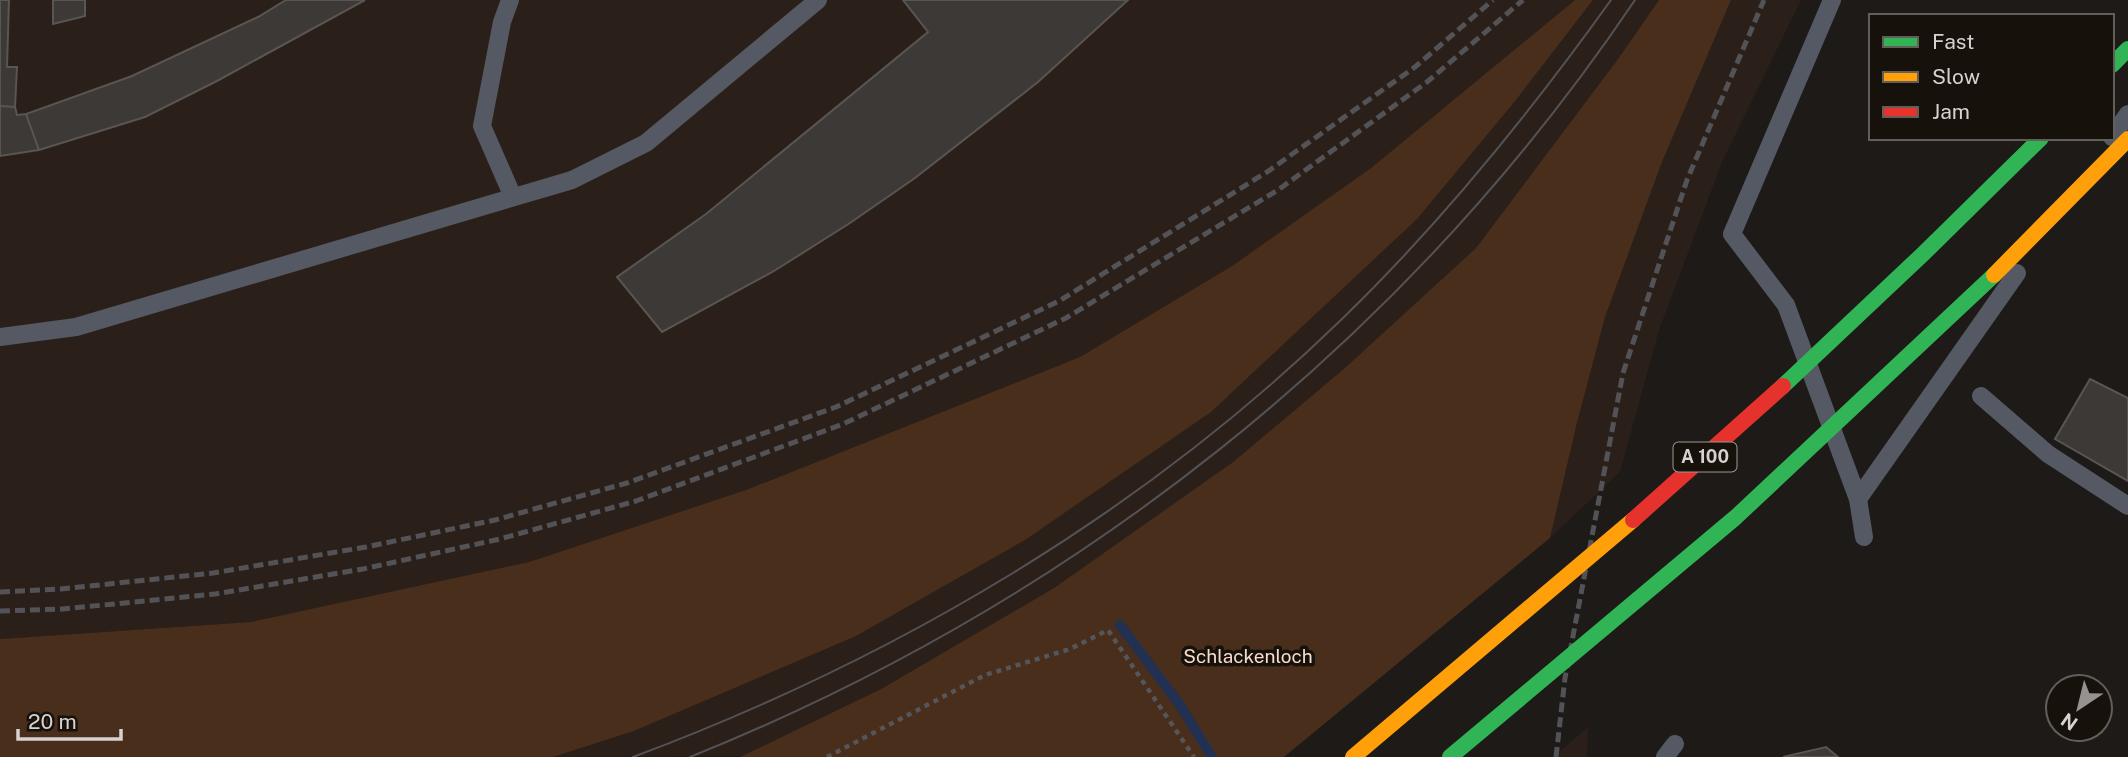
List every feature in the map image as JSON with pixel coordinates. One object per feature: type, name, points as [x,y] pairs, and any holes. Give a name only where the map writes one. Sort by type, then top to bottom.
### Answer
[{"type":"highway","points":[[2114,63],[2128,49]]},
{"type":"highway","points":[[1450,757],[1735,517],[2036,234],[2128,139]]},
{"type":"highway","name":"A 100","points":[[1353,757],[1686,474],[1819,353],[1990,190],[2038,140]]},
{"type":"lane","points":[[510,0],[502,22],[482,126],[513,197]]},
{"type":"lane","points":[[0,337],[76,327],[572,180],[646,143],[818,0]]},
{"type":"lane","points":[[1832,0],[1732,234],[1786,305],[1858,499],[1864,537]]},
{"type":"lane","points":[[2114,134],[2128,114]]},
{"type":"lane","points":[[1858,499],[2110,140]]},
{"type":"lane","points":[[1981,397],[2048,454],[2128,506]]},
{"type":"path","points":[[827,757],[985,675],[1070,649],[1108,630],[1194,757]]},
{"type":"shaded area","points":[[0,0],[1575,0],[1371,168],[1232,266],[1080,357],[746,490],[529,562],[251,622],[0,639]]},
{"type":"shaded area","points":[[1593,0],[1659,0],[1476,248],[1346,367],[1233,462],[1054,588],[881,689],[743,756],[553,757],[634,731],[854,637],[1418,218],[1516,100]]},
{"type":"shaded area","points":[[1731,0],[1801,0],[1722,162],[1659,330],[1620,472],[1550,538],[1605,317],[1662,162]]},
{"type":"shaded area","points":[[1588,727],[1587,757],[1553,757]]},
{"type":"green space","points":[[1575,0],[1593,0],[1516,100],[1418,218],[1211,412],[1025,540],[854,637],[634,731],[553,757],[0,757],[0,639],[251,622],[529,562],[746,490],[1080,357],[1232,266],[1371,168]]},
{"type":"green space","name":"Schlackenloch","points":[[1659,0],[1731,0],[1662,162],[1605,317],[1550,538],[1284,757],[740,757],[881,689],[1054,588],[1233,462],[1346,367],[1476,248]]},
{"type":"building","points":[[0,0],[9,0],[7,67],[17,67],[15,107],[0,106]]},
{"type":"building","points":[[53,0],[85,0],[85,16],[53,24]]},
{"type":"building","points":[[286,0],[365,0],[145,117],[39,150],[26,114],[132,76],[258,17]]},
{"type":"building","points":[[903,0],[1128,0],[1038,82],[915,178],[774,271],[662,332],[617,277],[706,214],[928,32]]},
{"type":"building","points":[[0,106],[15,107],[17,115],[26,114],[39,150],[0,156]]},
{"type":"building","points":[[2090,379],[2128,398],[2128,481],[2055,439]]},
{"type":"building","points":[[1826,747],[1838,757],[1783,757]]},
{"type":"waterway","points":[[1120,625],[1180,705],[1212,757]]},
{"type":"tram line","points":[[633,757],[826,675],[920,627],[1011,574],[1099,517],[1184,456],[1266,389],[1343,318],[1416,243],[1517,125],[1611,0]]},
{"type":"tram line","points":[[690,757],[831,694],[967,622],[1096,540],[1220,449],[1335,350],[1444,241],[1544,125],[1635,0]]},
{"type":"railway","points":[[0,592],[61,589],[213,573],[366,547],[495,520],[627,483],[836,407],[1059,301],[1267,172],[1415,67],[1493,0]]},
{"type":"railway","points":[[0,611],[63,609],[215,594],[363,569],[500,539],[636,501],[843,424],[1066,318],[1278,190],[1427,82],[1523,0]]},
{"type":"railway","points":[[1556,757],[1565,678],[1623,373],[1687,180],[1764,0]]},
{"type":"traffic: fast","points":[[2114,63],[2128,49]]},
{"type":"traffic: fast","points":[[1783,386],[2039,140]]},
{"type":"traffic: fast","points":[[1450,757],[1736,517],[1994,275]]},
{"type":"traffic: slow","points":[[1994,275],[2128,139]]},
{"type":"traffic: slow","points":[[1353,757],[1633,520]]},
{"type":"traffic: jam","points":[[1633,520],[1783,386]]}]
